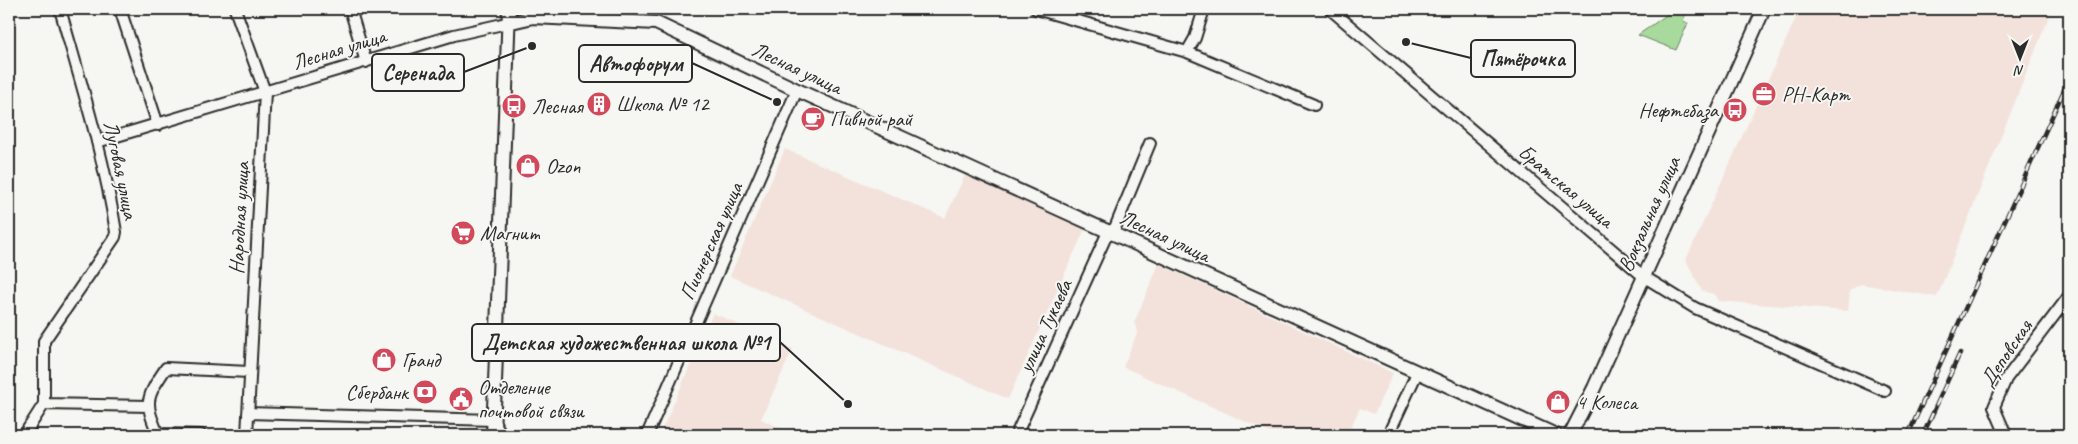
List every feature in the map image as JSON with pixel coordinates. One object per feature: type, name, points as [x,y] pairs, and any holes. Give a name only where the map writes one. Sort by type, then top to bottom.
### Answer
[{"type":"main road","points":[[499,435],[493,420],[509,9]]},
{"type":"main road","name":"Вокзальная улица","points":[[1570,435],[1594,388],[1764,9]]},
{"type":"main road","name":"Лесная улица","points":[[507,23],[536,13],[656,23],[797,90],[1556,435]]},
{"type":"street","name":"Луговая улица","points":[[44,404],[44,341],[115,237],[109,188],[98,142],[60,9]]},
{"type":"street","points":[[120,9],[158,124]]},
{"type":"street","name":"Народная улица","points":[[235,9],[265,92],[247,435]]},
{"type":"street","points":[[350,9],[366,62]]},
{"type":"street","points":[[1036,9],[1187,52],[1314,105]]},
{"type":"street","points":[[1187,52],[1195,38],[1204,9]]},
{"type":"street","name":"Братская улица","points":[[1330,9],[1644,276],[1695,308],[1885,391]]},
{"type":"street","name":"Лесная улица","points":[[98,142],[454,35],[507,23]]},
{"type":"street","name":"Пионерская улица","points":[[647,435],[797,90]]},
{"type":"street","name":"улица Тукаева","points":[[1016,435],[1108,232],[1115,228],[1150,143]]},
{"type":"street","name":"Деповская","points":[[2006,435],[1994,407],[2006,379],[2069,296]]},
{"type":"street","points":[[201,435],[158,434],[149,414],[148,394],[166,368],[250,372]]},
{"type":"street","points":[[1388,435],[1416,373]]},
{"type":"street","points":[[24,435],[44,404],[149,406]]},
{"type":"street","points":[[248,413],[493,420]]},
{"type":"shaded area","points":[[1800,9],[2052,9],[1937,297],[1861,284],[1850,290],[1848,311],[1718,301],[1714,294],[1702,291],[1686,260]]},
{"type":"shaded area","points":[[785,149],[945,218],[965,175],[1085,229],[1008,399],[730,276]]},
{"type":"shaded area","points":[[1159,264],[1393,373],[1374,414],[1360,408],[1347,435],[1275,435],[1123,367],[1138,331],[1134,323]]},
{"type":"shaded area","points":[[713,313],[793,349],[761,419],[796,435],[660,435]]},
{"type":"green space","points":[[1675,9],[1686,13],[1683,21],[1688,23],[1676,50],[1638,35]]},
{"type":"railway","points":[[1908,435],[2069,79]]},
{"type":"railway","points":[[1923,435],[1960,353]]},
{"type":"place","name":"Пятёрочка","points":[[1406,42]]},
{"type":"place","name":"Серенада","points":[[532,46]]},
{"type":"place","name":"РН-Карт","points":[[1764,94]]},
{"type":"place","name":"Автофорум","points":[[777,102]]},
{"type":"place","name":"Школа № 12","points":[[599,104]]},
{"type":"place","name":"Лесная","points":[[514,106]]},
{"type":"place","name":"Нефтебаза","points":[[1735,110]]},
{"type":"place","name":"Пивной рай","points":[[813,119]]},
{"type":"place","name":"Ozon","points":[[528,166]]},
{"type":"place","name":"Магнит","points":[[463,233]]},
{"type":"place","name":"Гранд","points":[[384,360]]},
{"type":"place","name":"Сбербанк","points":[[425,392]]},
{"type":"place","name":"Отделение почтовой связи","points":[[461,399]]},
{"type":"place","name":"4 Колеса","points":[[1558,402]]},
{"type":"place","name":"Детская художественная школа №1","points":[[848,404]]}]
